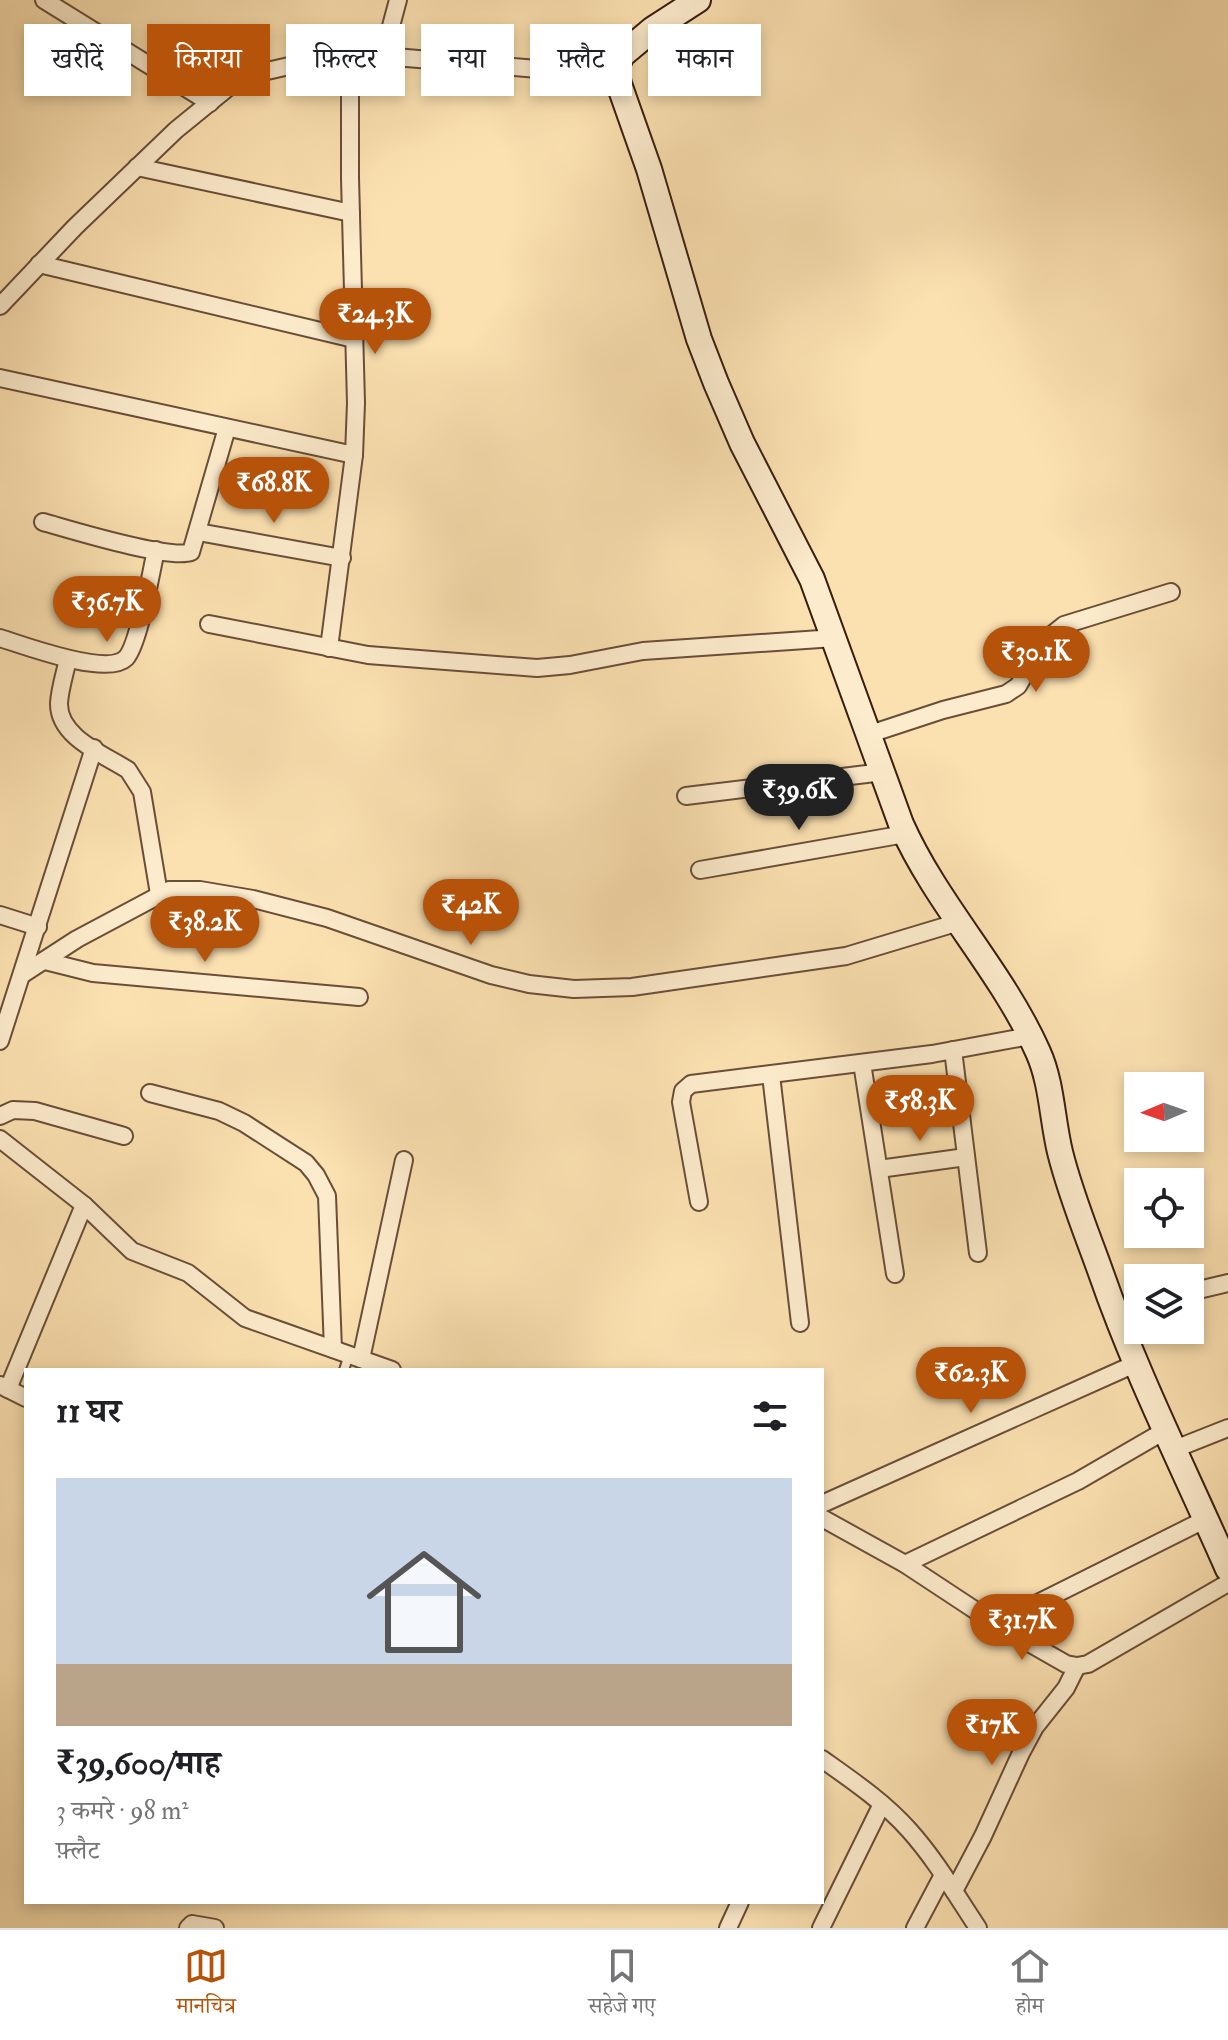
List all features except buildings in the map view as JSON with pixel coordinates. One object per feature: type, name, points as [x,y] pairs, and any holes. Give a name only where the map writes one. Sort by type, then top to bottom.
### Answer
[{"type":"street","points":[[44,0],[210,103]]},
{"type":"street","points":[[392,24],[398,0]]},
{"type":"street","points":[[632,47],[698,0]]},
{"type":"street","points":[[405,58],[530,68]]},
{"type":"street","points":[[0,306],[137,167],[230,86],[254,74],[286,67]]},
{"type":"street","points":[[329,648],[354,455],[350,96]]},
{"type":"street","points":[[623,96],[712,372],[742,443],[812,579],[915,856],[1030,1036],[1047,1077],[1061,1155],[1124,1302]]},
{"type":"street","points":[[137,167],[351,213]]},
{"type":"street","points":[[39,264],[354,339]]},
{"type":"street","points":[[0,378],[354,455]]},
{"type":"street","points":[[43,522],[156,550],[183,555],[191,552],[227,428]]},
{"type":"street","points":[[198,532],[342,558]]},
{"type":"street","points":[[0,638],[68,659],[104,664],[117,663],[126,658],[134,642],[156,550]]},
{"type":"street","points":[[870,734],[943,710],[1006,694],[1018,686],[1044,641],[1064,625],[1171,592]]},
{"type":"street","points":[[209,624],[368,655],[537,668],[643,651],[835,638]]},
{"type":"street","points":[[68,659],[59,702],[60,719],[72,734],[128,770],[142,792],[159,894]]},
{"type":"street","points":[[0,1041],[94,748]]},
{"type":"street","points":[[686,796],[883,772]]},
{"type":"street","points":[[700,870],[905,834]]},
{"type":"street","points":[[23,974],[77,939],[169,890],[200,890],[253,899],[327,918],[491,975],[529,984],[574,989],[632,987],[846,956],[959,922]]},
{"type":"street","points":[[0,915],[38,927]]},
{"type":"street","points":[[45,961],[93,973],[359,997]]},
{"type":"street","points":[[699,1202],[681,1102],[683,1091],[691,1084],[862,1063],[1030,1036]]},
{"type":"street","points":[[953,1050],[978,1253]]},
{"type":"street","points":[[862,1063],[895,1274]]},
{"type":"street","points":[[771,1075],[800,1323]]},
{"type":"street","points":[[150,1093],[219,1111],[244,1123],[306,1163],[316,1175],[327,1196],[347,1358]]},
{"type":"street","points":[[0,1116],[13,1110],[35,1111],[124,1136]]},
{"type":"street","points":[[0,1139],[84,1205],[132,1251],[188,1273],[245,1318],[347,1358],[384,1368]]},
{"type":"street","points":[[879,1169],[966,1157]]},
{"type":"street","points":[[347,1358],[404,1160]]},
{"type":"street","points":[[24,1397],[4,1387],[84,1205]]},
{"type":"street","points":[[1204,1289],[1228,1283]]},
{"type":"street","points":[[1133,1344],[1137,1363],[1228,1569]]},
{"type":"street","points":[[824,1503],[1137,1363]]},
{"type":"street","points":[[905,1564],[1171,1439],[1228,1428]]},
{"type":"street","points":[[824,1519],[905,1564],[996,1624],[1066,1664],[1077,1666],[1088,1664],[1121,1646],[1228,1583]]},
{"type":"street","points":[[996,1624],[1206,1519]]},
{"type":"street","points":[[954,1891],[1035,1727],[1066,1688],[1077,1666]]},
{"type":"street","points":[[824,1760],[882,1804],[909,1831],[978,1928]]},
{"type":"street","points":[[821,1928],[882,1804]]},
{"type":"street","points":[[915,1928],[943,1875]]},
{"type":"street","points":[[728,1928],[738,1904]]},
{"type":"street","points":[[188,1928],[192,1924],[215,1928]]}]
